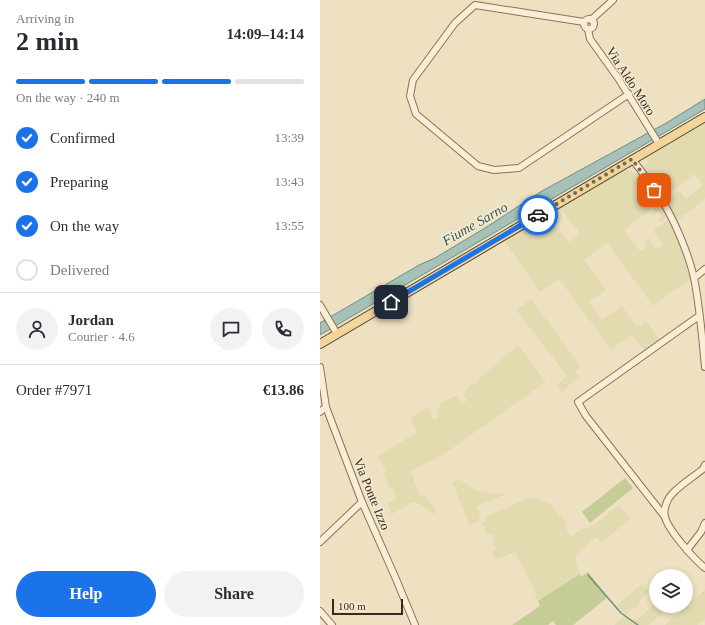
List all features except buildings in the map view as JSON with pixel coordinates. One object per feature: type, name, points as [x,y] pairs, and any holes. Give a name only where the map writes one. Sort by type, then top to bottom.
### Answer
[{"type":"main road","points":[[320,344],[658,143],[705,117]]},
{"type":"street","points":[[613,0],[596,18],[584,22],[474,2],[455,23],[413,80],[410,96],[416,114],[478,166],[494,170],[519,168],[629,94]]},
{"type":"street","points":[[584,22],[585,27],[588,29],[593,27],[594,24],[591,20]]},
{"type":"street","name":"Via Aldo Moro","points":[[588,29],[590,39],[629,94],[658,143]]},
{"type":"street","points":[[632,159],[666,208],[680,239],[694,278],[705,367]]},
{"type":"street","points":[[694,278],[705,269]]},
{"type":"street","points":[[320,305],[337,334]]},
{"type":"street","points":[[699,316],[578,402],[586,416],[665,517],[669,526],[687,550],[705,568]]},
{"type":"street","name":"Via Ponte Izzo","points":[[320,367],[326,407],[362,502],[396,579],[413,624]]},
{"type":"street","points":[[320,412],[326,407]]},
{"type":"street","points":[[665,517],[665,507],[671,495],[705,465]]},
{"type":"street","points":[[320,542],[362,502]]},
{"type":"street","points":[[687,550],[701,532],[705,523]]},
{"type":"street","points":[[320,611],[332,625]]},
{"type":"shaded area","points":[[705,121],[705,199],[676,222],[667,204],[668,202],[680,191],[686,199],[703,185],[694,174],[664,198],[644,170],[644,165],[648,164],[646,156]]},
{"type":"shaded area","points":[[623,169],[639,174],[667,217],[661,222],[659,219],[662,216],[658,211],[655,213],[652,208],[624,230],[640,251],[647,246],[644,241],[649,238],[656,250],[663,245],[654,230],[668,220],[677,238],[691,280],[664,296],[665,298],[653,306],[607,243],[584,260],[606,290],[589,302],[602,320],[622,306],[637,327],[646,321],[659,340],[645,351],[632,335],[611,349],[559,279],[540,292],[503,239],[545,213],[569,242],[580,233],[559,207]]},
{"type":"shaded area","points":[[531,299],[581,367],[575,372],[579,376],[562,392],[557,385],[567,376],[516,310]]},
{"type":"shaded area","points":[[518,345],[546,382],[444,454],[411,471],[420,497],[425,495],[437,512],[434,514],[423,506],[413,502],[392,514],[387,504],[397,499],[393,488],[390,489],[384,473],[386,472],[378,456],[417,432],[410,418],[429,406],[433,420],[438,418],[437,409],[441,407],[440,403],[455,396],[459,397],[462,404],[467,400],[463,395],[471,385],[477,383],[478,380]]},
{"type":"shaded area","points":[[459,479],[478,492],[507,494],[476,506],[481,519],[470,526],[452,482]]},
{"type":"shaded area","points":[[531,497],[551,504],[559,516],[561,515],[567,523],[565,525],[570,537],[582,529],[590,528],[619,505],[630,519],[601,543],[596,537],[575,556],[580,574],[538,601],[534,596],[536,594],[515,552],[498,559],[495,558],[492,551],[496,549],[493,542],[495,541],[491,534],[487,536],[482,523],[486,521],[485,517]]},
{"type":"shaded area","points":[[642,584],[649,592],[639,601],[640,603],[626,615],[616,606]]},
{"type":"shaded area","points":[[705,590],[705,619],[697,625],[665,625],[679,613],[693,613],[693,600]]},
{"type":"shaded area","points":[[649,609],[649,613],[662,613],[648,625],[614,625],[625,616],[634,622]]},
{"type":"green space","points":[[625,478],[633,488],[590,523],[582,512]]},
{"type":"green space","points":[[588,572],[608,597],[573,625],[556,625],[553,621],[548,625],[512,625],[540,606],[538,601],[580,574],[581,577]]},
{"type":"water","name":"Fiume Sarno","points":[[705,99],[705,109],[320,335],[320,323],[419,265],[435,258],[542,191],[668,122]]},
{"type":"waterway","points":[[588,575],[621,613],[638,625]]},
{"type":"way so far","points":[[538,215],[632,159],[654,190]]},
{"type":"route","points":[[391,302],[538,215]]}]
